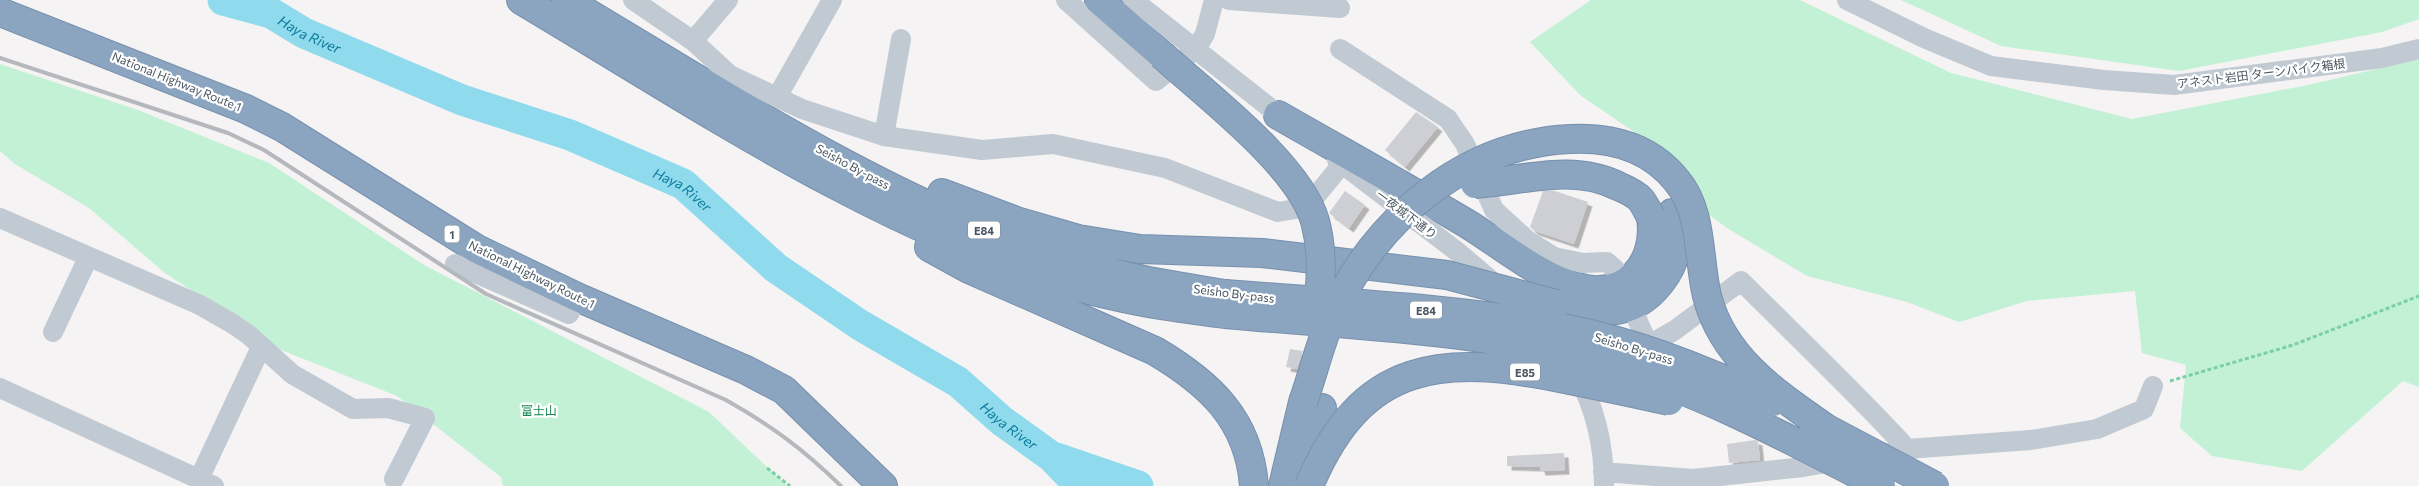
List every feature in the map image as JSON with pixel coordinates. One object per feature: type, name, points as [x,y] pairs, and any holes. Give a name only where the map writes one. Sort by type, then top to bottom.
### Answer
[{"type":"highway","name":"Seisho By-pass","points":[[521,0],[801,166],[878,206],[1009,264],[1068,284],[1125,299],[1458,313],[1564,329],[1626,344],[1706,372],[1827,429],[1935,486]]},
{"type":"highway","name":"Seisho By-pass","points":[[566,0],[769,107],[921,202],[1001,237],[1064,260],[1225,304],[1541,347],[1621,368],[1671,386],[1787,439],[1881,486]]},
{"type":"highway","points":[[1099,0],[1264,147],[1282,167],[1306,202],[1314,220],[1319,242],[1322,280],[1303,402],[1283,486]]},
{"type":"highway","name":"National Highway Route 1","points":[[0,12],[246,109],[282,127],[477,249],[577,297],[746,370],[784,390],[883,486]]},
{"type":"highway","points":[[769,107],[934,190],[1019,222],[1078,239],[1140,249],[1262,253],[1447,275],[1556,304],[1596,311],[1618,310],[1638,302],[1654,290],[1668,272],[1675,254],[1677,235],[1661,215]]},
{"type":"highway","points":[[1278,115],[1466,224],[1550,276],[1578,288],[1607,289],[1632,278],[1649,256],[1667,199],[1655,182],[1637,169],[1618,160],[1573,153],[1548,154],[1498,168],[1450,198],[1404,235],[1368,279],[1356,298],[1334,353],[1305,486]]},
{"type":"highway","points":[[1303,402],[1332,317],[1345,290],[1372,248],[1411,206],[1438,185],[1488,157],[1523,146],[1563,139],[1591,138],[1618,142],[1640,150],[1662,164],[1679,183],[1696,226],[1707,297],[1717,324],[1728,344],[1743,363],[1766,384],[1827,429]]},
{"type":"highway","points":[[801,166],[923,244],[969,269],[1155,351],[1184,368],[1209,388],[1226,409],[1240,434],[1250,459],[1254,486]]},
{"type":"highway","name":"E85","points":[[1309,486],[1320,460],[1333,438],[1348,418],[1367,399],[1388,385],[1440,368],[1469,366],[1500,368],[1636,394],[1721,416],[1787,439]]},
{"type":"street","points":[[633,0],[693,41],[769,107],[802,109],[884,136],[982,150],[1054,144],[1165,168],[1278,212],[1307,207],[1342,164]]},
{"type":"street","points":[[693,41],[728,0]]},
{"type":"street","points":[[769,107],[832,0]]},
{"type":"street","points":[[1066,0],[1156,81],[1194,50],[1205,34],[1214,0]]},
{"type":"street","name":"一夜城下通り","points":[[1133,0],[1194,50],[1459,254],[1538,321],[1569,361],[1587,393],[1599,435],[1604,480]]},
{"type":"street","points":[[1229,0],[1340,8]]},
{"type":"street","name":"アネスト岩田 ターンパイク箱根","points":[[1847,0],[1924,38],[1991,66],[2104,80],[2174,85],[2382,58],[2419,49]]},
{"type":"street","points":[[884,136],[902,39]]},
{"type":"street","points":[[1340,48],[1448,120],[1465,144],[1494,210],[1527,240],[1554,256],[1583,263],[1607,262],[1615,270]]},
{"type":"street","points":[[0,218],[88,258],[200,305],[233,324],[292,374],[353,409],[388,408],[425,418],[394,479]]},
{"type":"street","points":[[54,332],[88,258]]},
{"type":"street","points":[[454,264],[568,314],[577,297]]},
{"type":"street","points":[[1577,374],[1630,356],[1649,346],[1682,325],[1741,281],[1823,363],[1840,376],[1902,443],[1902,450]]},
{"type":"street","points":[[1636,317],[1649,346]]},
{"type":"street","points":[[0,388],[207,483],[261,347]]},
{"type":"street","points":[[1604,480],[1693,479],[1803,467],[1902,450],[2031,440],[2097,430],[2144,409],[2152,386]]},
{"type":"path","points":[[2152,386],[2293,344],[2419,296]]},
{"type":"path","points":[[767,468],[790,486]]},
{"type":"green space","points":[[1591,0],[1800,0],[1951,73],[2132,119],[2308,85],[2419,59],[2419,387],[2403,381],[2302,471],[2212,456],[2180,428],[2186,365],[2142,353],[2135,291],[2027,301],[1959,322],[1907,302],[1807,276],[1727,228],[1704,211],[1662,151],[1580,95],[1530,42]]},
{"type":"green space","points":[[1901,0],[2419,0],[2419,19],[2382,32],[2179,71],[2001,46]]},
{"type":"green space","name":"富士山","points":[[0,64],[138,110],[269,163],[424,265],[709,412],[787,486],[503,486],[501,477],[397,396],[281,350],[165,273],[89,208],[15,164],[0,151]]},
{"type":"building","points":[[1416,112],[1438,127],[1405,167],[1385,150]]},
{"type":"building","points":[[1345,191],[1365,205],[1349,228],[1329,213]]},
{"type":"building","points":[[1543,191],[1555,191],[1588,202],[1574,244],[1535,231],[1530,227]]},
{"type":"building","points":[[1290,349],[1303,351],[1297,369],[1286,367]]},
{"type":"building","points":[[1758,441],[1760,460],[1729,463],[1727,444]]},
{"type":"building","points":[[1564,453],[1565,470],[1541,471],[1540,467],[1507,466],[1507,456]]},
{"type":"waterway","name":"Haya River","points":[[223,0],[271,13],[304,33],[462,100],[570,135],[683,184],[776,268],[860,325],[958,382],[1002,421],[1052,457],[1080,486]]},
{"type":"waterway","points":[[1056,458],[1138,486]]},
{"type":"railway","points":[[0,58],[228,133],[264,150],[486,294],[726,400],[773,429],[841,486]]}]
